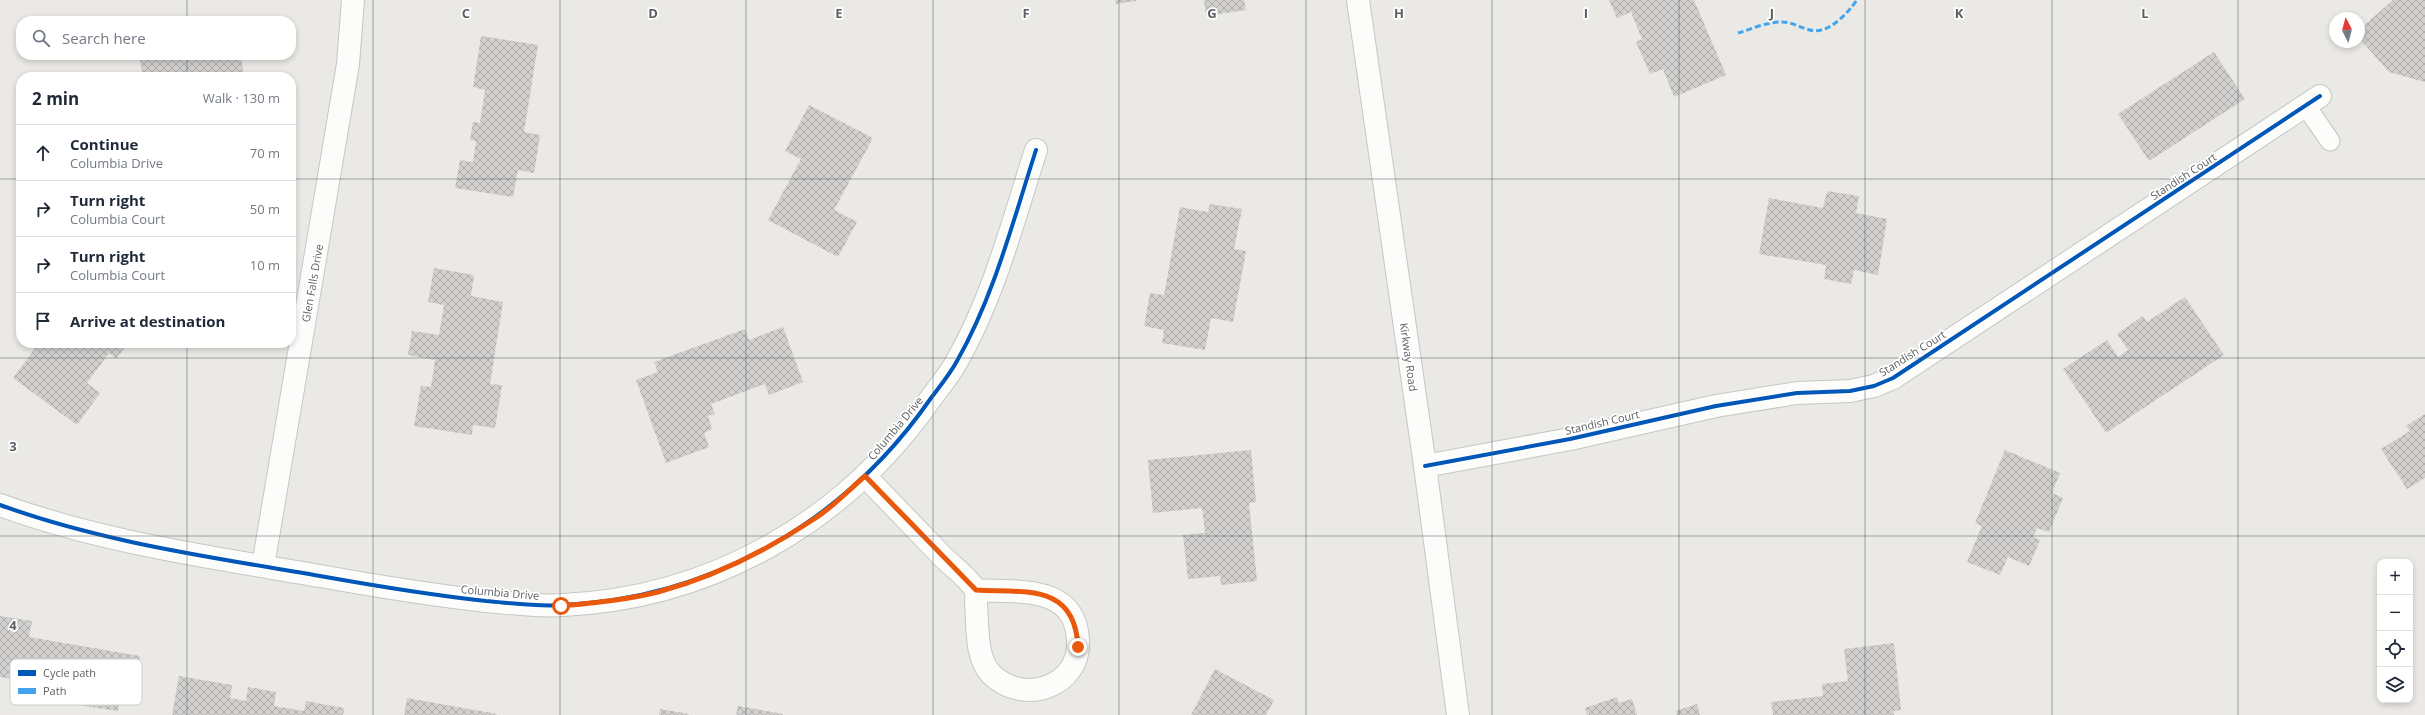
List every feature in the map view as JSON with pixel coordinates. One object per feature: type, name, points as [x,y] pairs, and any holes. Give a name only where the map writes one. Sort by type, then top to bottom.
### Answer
[{"type":"street","name":"Glen Falls Drive","points":[[263,566],[347,72],[353,0]]},
{"type":"street","name":"Kirkway Road","points":[[1358,0],[1425,466],[1458,715]]},
{"type":"street","name":"Standish Court","points":[[1425,466],[1570,439],[1716,406],[1797,393],[1850,391],[1874,386],[1893,378],[2313,101]]},
{"type":"street","name":"Columbia Drive","points":[[0,505],[75,530],[149,547],[427,595],[522,604],[561,606],[596,602],[657,592],[719,572],[769,547],[816,518],[865,476],[917,419],[957,362],[984,306],[1036,150]]},
{"type":"street","points":[[865,476],[976,590],[982,658],[990,673],[1003,684],[1014,689],[1024,691],[1052,685],[1066,675],[1074,662],[1078,647],[1078,631],[1072,616],[1062,604],[1048,596],[1033,592],[976,590]]},
{"type":"lane","points":[[2313,101],[2330,141]]},
{"type":"building","points":[[1115,0],[1136,0],[1136,1],[1116,4]]},
{"type":"building","points":[[1204,0],[1244,0],[1246,10],[1206,16]]},
{"type":"building","points":[[1609,0],[1694,0],[1726,75],[1674,97],[1663,69],[1650,74],[1636,42],[1642,39],[1631,12],[1617,18]]},
{"type":"building","points":[[2393,0],[2425,0],[2425,82],[2389,72],[2365,45],[2365,25]]},
{"type":"building","points":[[481,36],[538,45],[524,132],[540,135],[534,173],[518,170],[513,197],[455,188],[460,160],[473,162],[476,141],[470,140],[473,122],[480,123],[485,90],[473,87]]},
{"type":"building","points":[[2214,52],[2245,99],[2149,161],[2118,114]]},
{"type":"building","points":[[140,60],[242,60],[243,72],[142,72]]},
{"type":"building","points":[[809,105],[873,138],[834,210],[857,222],[838,257],[768,220],[801,159],[785,151]]},
{"type":"building","points":[[1827,191],[1859,196],[1856,213],[1887,219],[1878,275],[1854,270],[1851,284],[1824,279],[1826,265],[1759,254],[1769,198],[1823,208]]},
{"type":"building","points":[[1210,204],[1242,209],[1234,249],[1246,251],[1233,322],[1211,318],[1205,350],[1162,343],[1164,330],[1144,326],[1150,293],[1164,295],[1180,207],[1208,212]]},
{"type":"building","points":[[434,268],[474,275],[471,296],[503,302],[490,384],[502,385],[495,428],[473,425],[472,435],[414,426],[421,386],[431,387],[435,360],[408,355],[412,331],[439,335],[444,305],[428,302]]},
{"type":"building","points":[[2185,297],[2224,355],[2106,433],[2063,369],[2107,340],[2118,357],[2128,350],[2117,334],[2143,316],[2147,322]]},
{"type":"building","points":[[783,327],[803,382],[769,395],[765,384],[711,404],[715,414],[708,416],[712,429],[704,433],[709,447],[666,463],[636,380],[658,372],[654,362],[745,329],[749,340]]},
{"type":"building","points":[[35,348],[124,348],[116,359],[109,353],[87,383],[100,393],[77,425],[13,378]]},
{"type":"building","points":[[2425,414],[2425,478],[2407,489],[2381,449],[2410,431],[2406,426]]},
{"type":"building","points":[[1251,450],[1256,502],[1249,503],[1257,581],[1221,585],[1220,576],[1188,579],[1183,535],[1205,533],[1202,508],[1153,513],[1148,460]]},
{"type":"building","points":[[2005,450],[2060,473],[2052,493],[2063,498],[2049,532],[2037,528],[2033,537],[2040,540],[2029,566],[2008,557],[2000,575],[1967,562],[1982,526],[1975,523]]},
{"type":"building","points":[[0,616],[32,621],[29,637],[140,656],[140,659],[10,659],[10,679],[0,677]]},
{"type":"building","points":[[1894,643],[1901,710],[1894,711],[1894,715],[1773,715],[1771,702],[1823,696],[1822,684],[1848,681],[1844,649]]},
{"type":"building","points":[[1215,669],[1274,700],[1266,715],[1191,715]]},
{"type":"building","points":[[179,676],[232,685],[230,698],[246,701],[248,687],[276,692],[274,706],[304,711],[306,701],[344,708],[343,715],[172,715]]},
{"type":"building","points":[[1617,697],[1619,703],[1632,699],[1637,715],[1587,715],[1585,708]]},
{"type":"building","points":[[407,698],[497,714],[497,715],[404,715]]},
{"type":"building","points":[[1697,704],[1700,715],[1677,715],[1676,711]]},
{"type":"building","points":[[77,705],[119,705],[118,711]]},
{"type":"building","points":[[738,706],[783,714],[783,715],[736,715]]},
{"type":"building","points":[[660,709],[689,714],[689,715],[659,715]]},
{"type":"marked path","points":[[1738,33],[1766,24],[1778,22],[1786,22],[1817,31],[1837,22],[1857,0]]},
{"type":"cycle path","points":[[1425,466],[1570,439],[1716,406],[1797,393],[1850,391],[1874,386],[1893,378],[2320,96]]},
{"type":"cycle path","points":[[0,505],[79,529],[158,548],[382,587],[465,599],[534,605],[563,605],[618,599],[672,587],[723,569],[771,545],[817,516],[859,481],[897,442],[948,375],[957,361],[982,311],[1002,258],[1036,150]]},
{"type":"route","points":[[561,606],[657,592],[719,572],[769,547],[816,518],[865,476],[976,590],[1033,592],[1048,596],[1062,604],[1072,616],[1078,631],[1078,647]]}]
